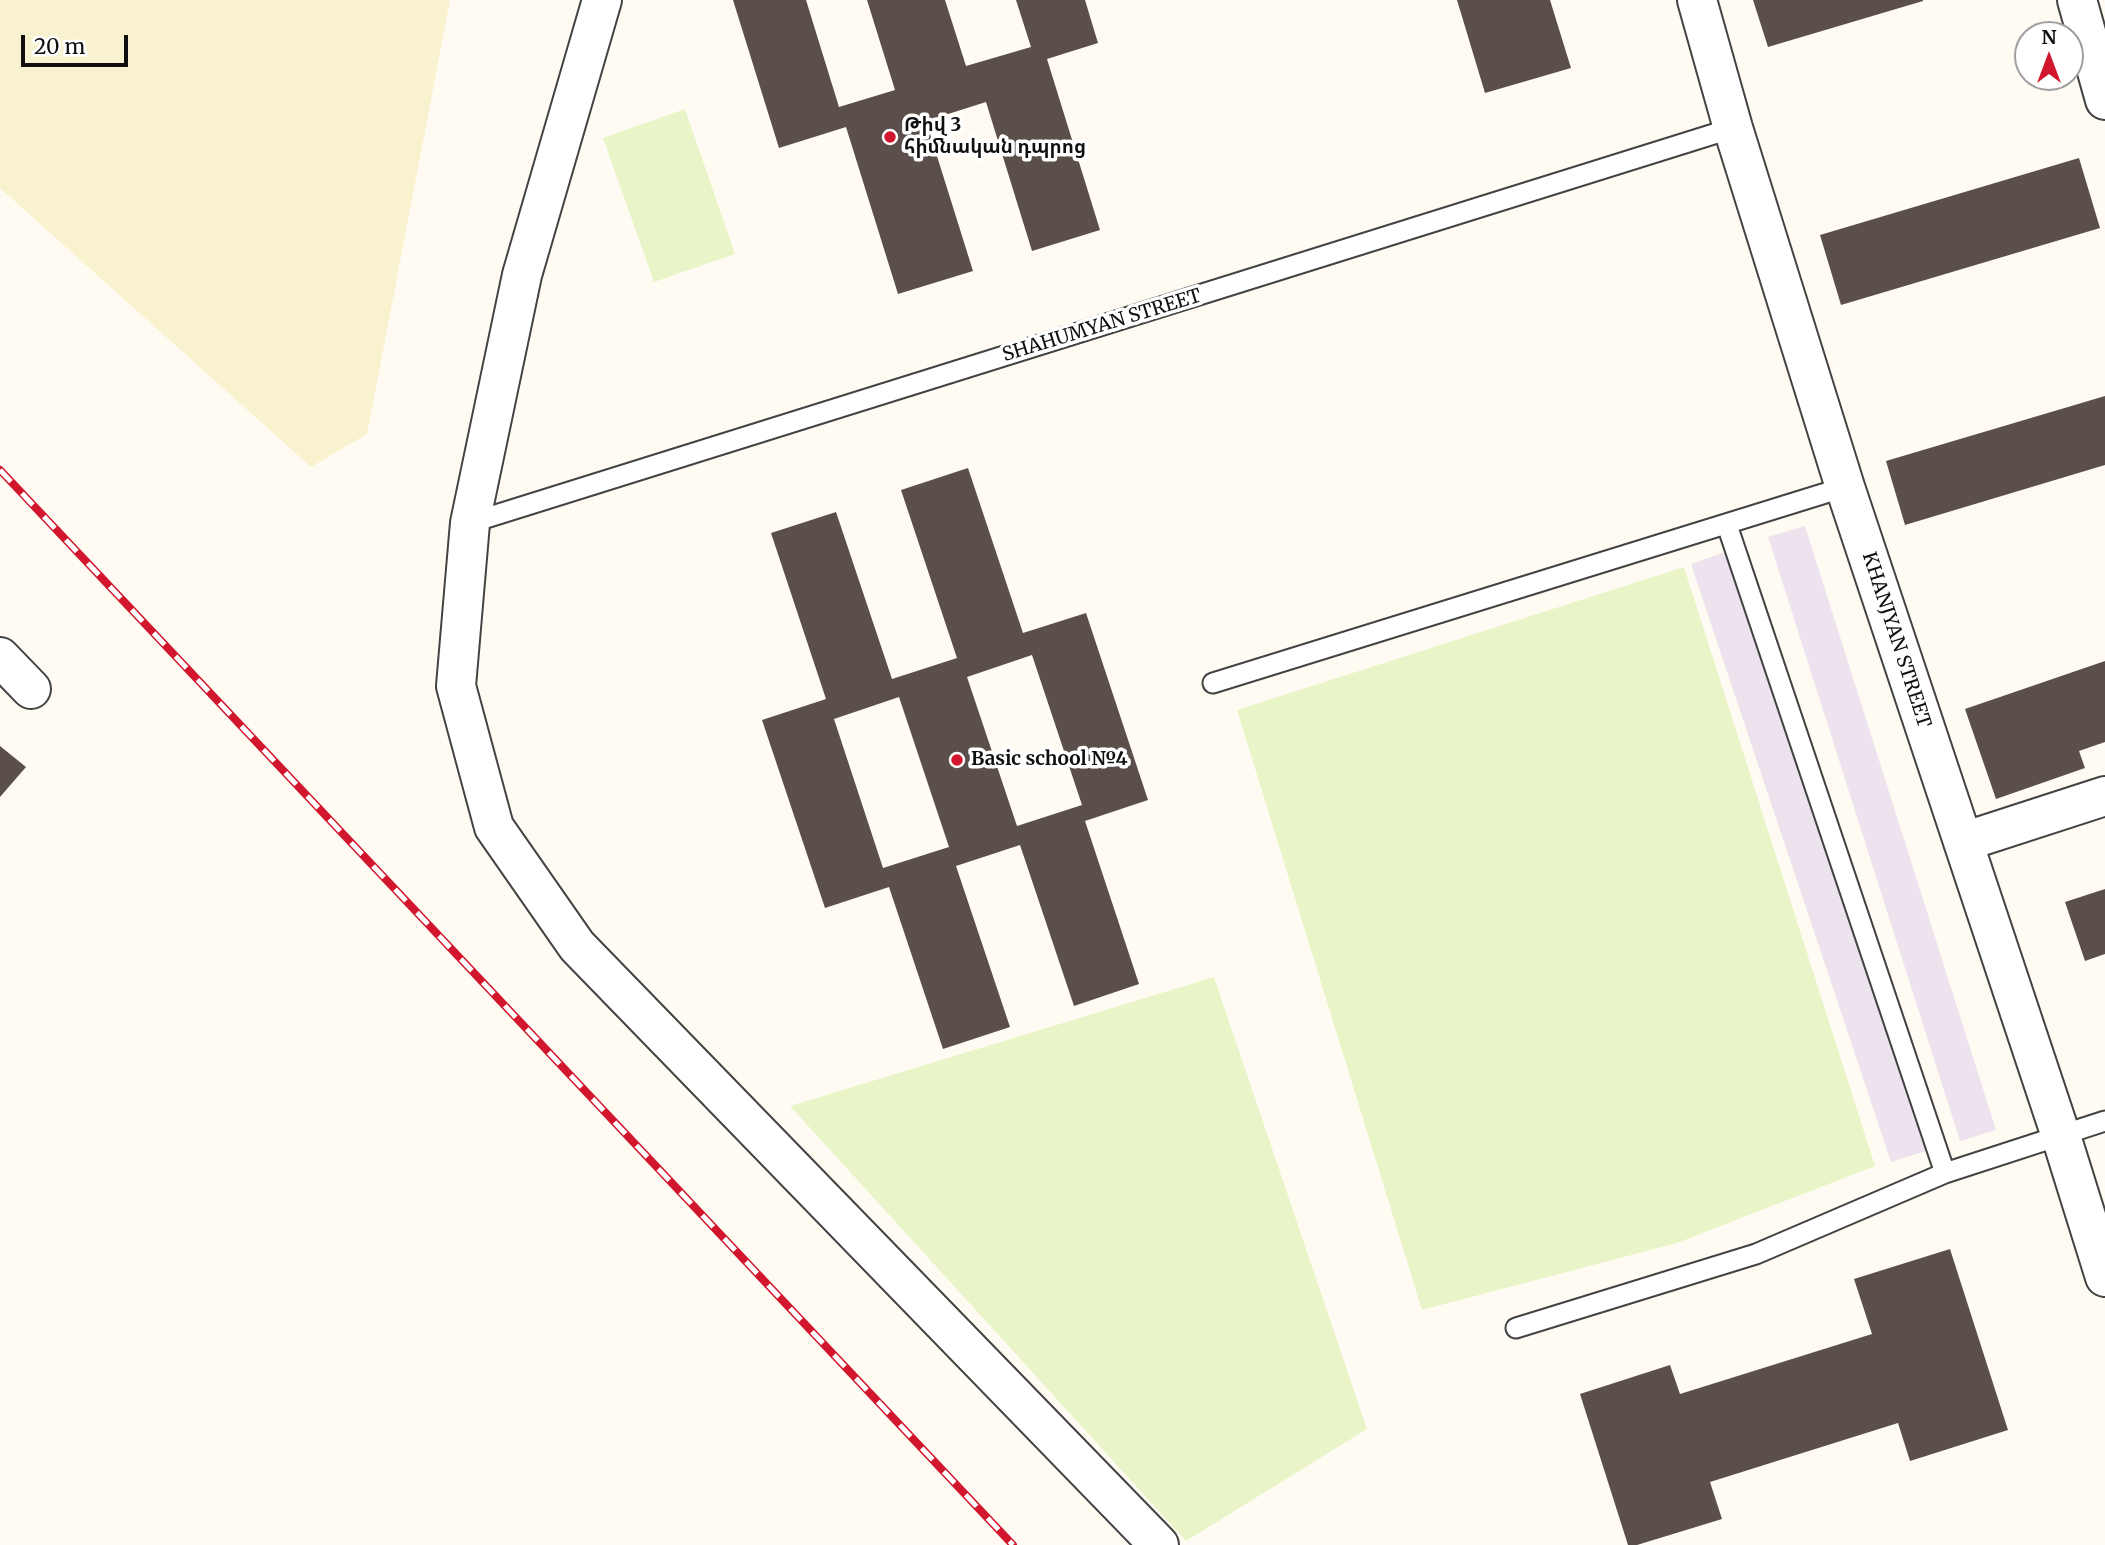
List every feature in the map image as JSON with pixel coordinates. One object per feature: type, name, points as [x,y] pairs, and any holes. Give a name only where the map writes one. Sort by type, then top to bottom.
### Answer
[{"type":"street","points":[[602,0],[522,275],[470,523],[456,686],[494,827],[577,946],[1159,1545]]},
{"type":"street","name":"KHANJYAN STREET","points":[[1697,0],[1733,128],[1845,487],[2061,1136],[2105,1277]]},
{"type":"street","points":[[2077,0],[2105,100]]},
{"type":"street","points":[[0,657],[31,688]]},
{"type":"street","points":[[1963,842],[2105,796]]},
{"type":"lane","name":"SHAHUMYAN STREET","points":[[470,523],[1733,128]]},
{"type":"lane","points":[[1213,683],[1845,487]]},
{"type":"lane","points":[[1727,525],[1945,1172]]},
{"type":"lane","points":[[1516,1328],[1756,1254],[1945,1172],[2105,1121]]},
{"type":"shaded area","points":[[0,0],[450,0],[367,434],[311,467],[0,188]]},
{"type":"shaded area","points":[[1805,526],[1996,1130],[1960,1141],[1768,537]]},
{"type":"shaded area","points":[[1725,552],[1926,1151],[1891,1162],[1691,564]]},
{"type":"green space","points":[[685,109],[735,254],[654,282],[603,138]]},
{"type":"green space","points":[[1684,567],[1875,1166],[1677,1243],[1422,1310],[1237,710]]},
{"type":"green space","points":[[1214,977],[1367,1429],[1186,1541],[790,1106]]},
{"type":"building","name":"Թիվ 3 հիմնական դպրոց","points":[[733,0],[806,0],[839,107],[895,90],[867,0],[945,0],[966,66],[1031,47],[1016,0],[1085,0],[1098,43],[1047,59],[1100,230],[1032,251],[986,102],[926,121],[973,271],[898,294],[846,127],[779,148]]},
{"type":"building","points":[[1457,0],[1550,0],[1571,68],[1485,93]]},
{"type":"building","points":[[1753,0],[1923,0],[1923,1],[1768,47]]},
{"type":"building","points":[[2079,158],[2100,228],[1841,305],[1820,235]]},
{"type":"building","points":[[2105,396],[2105,465],[1905,525],[1886,461]]},
{"type":"building","name":"Basic school №4","points":[[968,468],[1023,633],[1086,613],[1148,800],[1085,821],[1139,984],[1074,1006],[1020,845],[956,866],[1010,1027],[943,1049],[889,887],[825,908],[762,720],[826,699],[771,533],[836,512],[892,679],[957,658],[901,490]],"holes":[[[1032,655],[1082,805],[1017,826],[967,677]],[[899,697],[949,847],[883,868],[834,719]]]},
{"type":"building","points":[[2105,661],[2105,742],[2079,751],[2085,768],[1996,799],[1965,709]]},
{"type":"building","points":[[0,746],[26,767],[0,797]]},
{"type":"building","points":[[2105,889],[2105,954],[2085,961],[2065,902]]},
{"type":"building","points":[[1950,1249],[2008,1430],[1910,1461],[1898,1423],[1710,1482],[1722,1519],[1637,1545],[1628,1545],[1580,1394],[1670,1365],[1680,1394],[1872,1334],[1854,1279]]},
{"type":"railway","points":[[0,470],[1013,1545]]},
{"type":"place","name":"Թիվ 3 հիմնական դպրոց","points":[[890,137]]},
{"type":"place","name":"Basic school №4","points":[[957,760]]}]
